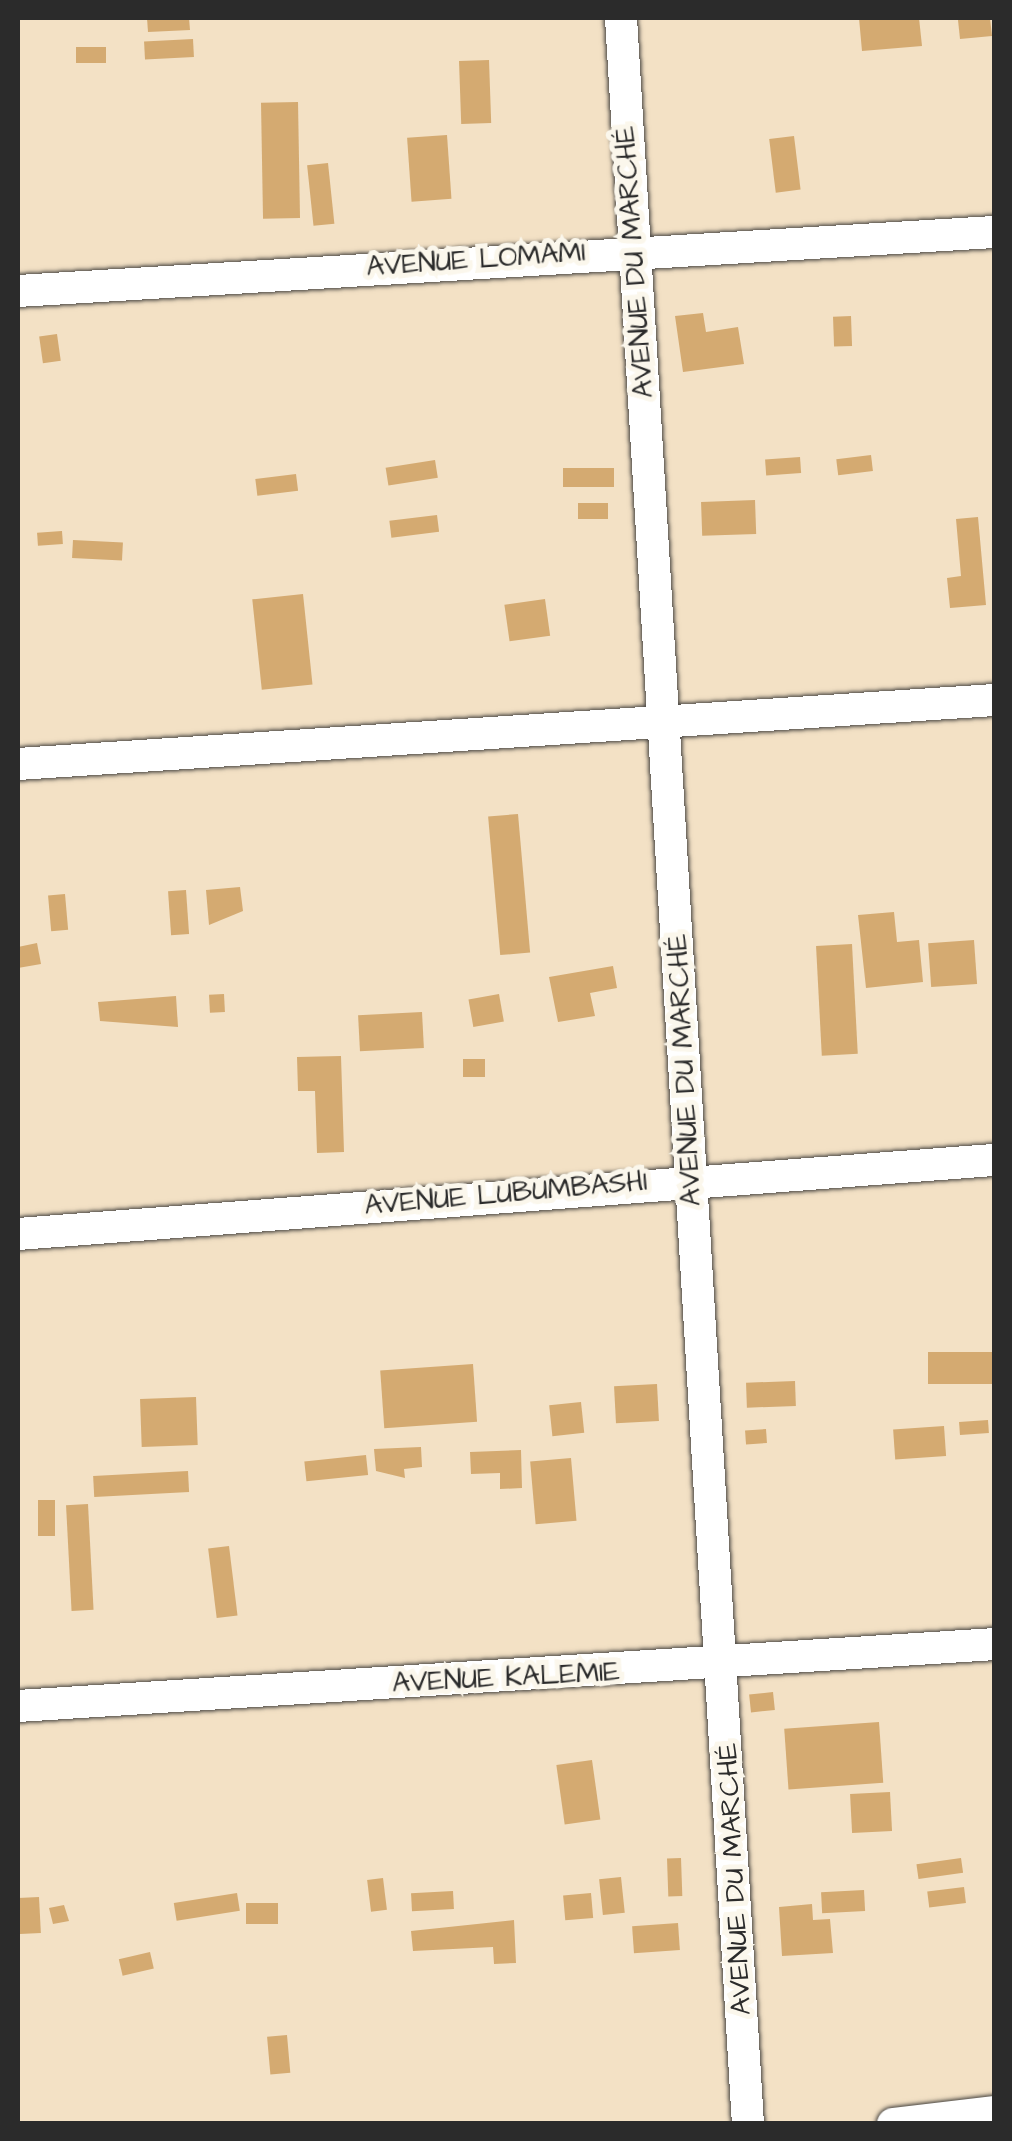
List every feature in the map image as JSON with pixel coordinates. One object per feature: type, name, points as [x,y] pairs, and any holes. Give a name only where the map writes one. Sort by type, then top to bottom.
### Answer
[{"type":"street","name":"AVENUE DU MARCHÉ","points":[[621,18],[632,249],[666,719],[691,1178],[724,1666],[748,2124]]},
{"type":"street","name":"AVENUE LOMAMI","points":[[18,291],[632,249],[994,232]]},
{"type":"street","points":[[18,764],[994,700]]},
{"type":"street","name":"AVENUE LUBUMBASHI","points":[[18,1234],[691,1178],[994,1160]]},
{"type":"street","name":"AVENUE KALEMIE","points":[[18,1706],[724,1666],[994,1644]]},
{"type":"street","points":[[893,2124],[994,2112]]},
{"type":"building","points":[[147,18],[189,18],[190,30],[148,32]]},
{"type":"building","points":[[859,18],[919,18],[922,46],[862,51]]},
{"type":"building","points":[[990,18],[992,36],[960,39],[958,20]]},
{"type":"building","points":[[193,39],[194,57],[145,60],[144,42]]},
{"type":"building","points":[[76,47],[106,47],[106,63],[76,63]]},
{"type":"building","points":[[489,60],[491,123],[461,124],[459,61]]},
{"type":"building","points":[[298,102],[300,218],[263,219],[261,103]]},
{"type":"building","points":[[447,135],[451,199],[412,202],[407,138]]},
{"type":"building","points":[[794,136],[801,190],[776,193],[769,139]]},
{"type":"building","points":[[328,163],[334,224],[313,226],[307,165]]},
{"type":"building","points":[[703,313],[706,332],[738,327],[744,364],[683,372],[675,316]]},
{"type":"building","points":[[851,316],[852,346],[834,347],[833,317]]},
{"type":"building","points":[[57,334],[61,361],[43,363],[39,337]]},
{"type":"building","points":[[871,455],[873,471],[838,475],[836,459]]},
{"type":"building","points":[[800,457],[801,473],[766,475],[765,459]]},
{"type":"building","points":[[435,460],[438,478],[388,486],[386,468]]},
{"type":"building","points":[[563,468],[614,468],[614,487],[563,487]]},
{"type":"building","points":[[296,474],[298,491],[257,496],[255,479]]},
{"type":"building","points":[[755,500],[756,534],[702,536],[701,502]]},
{"type":"building","points":[[578,503],[608,503],[608,519],[578,519]]},
{"type":"building","points":[[437,515],[439,532],[391,538],[389,521]]},
{"type":"building","points":[[978,517],[986,605],[950,608],[947,578],[961,576],[956,519]]},
{"type":"building","points":[[62,531],[63,544],[38,546],[37,533]]},
{"type":"building","points":[[73,540],[123,543],[122,561],[72,558]]},
{"type":"building","points":[[303,594],[313,685],[262,690],[252,599]]},
{"type":"building","points":[[545,599],[550,636],[510,641],[504,605]]},
{"type":"building","points":[[518,814],[530,952],[500,955],[488,817]]},
{"type":"building","points":[[240,887],[243,911],[209,925],[206,890]]},
{"type":"building","points":[[186,890],[189,934],[171,935],[168,891]]},
{"type":"building","points":[[65,894],[68,930],[51,931],[48,895]]},
{"type":"building","points":[[894,912],[897,942],[919,940],[923,982],[866,988],[858,915]]},
{"type":"building","points":[[974,940],[977,984],[931,987],[928,943]]},
{"type":"building","points":[[37,943],[41,964],[18,968],[18,947]]},
{"type":"building","points":[[852,944],[858,1054],[822,1056],[816,946]]},
{"type":"building","points":[[613,966],[617,988],[590,993],[595,1016],[558,1022],[549,977]]},
{"type":"building","points":[[224,994],[225,1012],[210,1013],[209,995]]},
{"type":"building","points":[[499,994],[504,1022],[473,1027],[468,999]]},
{"type":"building","points":[[176,996],[178,1027],[100,1021],[98,1002]]},
{"type":"building","points":[[422,1012],[424,1048],[360,1051],[358,1015]]},
{"type":"building","points":[[341,1056],[344,1152],[317,1153],[315,1091],[298,1091],[297,1057]]},
{"type":"building","points":[[463,1059],[485,1059],[485,1077],[463,1077]]},
{"type":"building","points":[[928,1352],[994,1352],[994,1384],[928,1384]]},
{"type":"building","points":[[473,1364],[477,1422],[384,1428],[380,1370]]},
{"type":"building","points":[[795,1381],[796,1406],[747,1408],[746,1383]]},
{"type":"building","points":[[657,1384],[659,1421],[616,1423],[614,1386]]},
{"type":"building","points":[[196,1397],[198,1445],[142,1447],[140,1399]]},
{"type":"building","points":[[581,1402],[584,1433],[552,1436],[549,1405]]},
{"type":"building","points":[[988,1420],[989,1433],[960,1435],[959,1422]]},
{"type":"building","points":[[944,1426],[946,1456],[895,1459],[893,1430]]},
{"type":"building","points":[[766,1429],[767,1443],[746,1444],[745,1430]]},
{"type":"building","points":[[421,1447],[422,1467],[404,1469],[405,1478],[376,1471],[374,1449]]},
{"type":"building","points":[[521,1450],[522,1488],[500,1489],[500,1473],[471,1474],[470,1452]]},
{"type":"building","points":[[366,1455],[368,1475],[306,1481],[304,1461]]},
{"type":"building","points":[[571,1458],[576,1521],[536,1524],[530,1462]]},
{"type":"building","points":[[188,1471],[189,1492],[94,1497],[93,1476]]},
{"type":"building","points":[[38,1500],[55,1500],[55,1536],[38,1536]]},
{"type":"building","points":[[88,1504],[94,1610],[72,1611],[66,1505]]},
{"type":"building","points":[[229,1546],[238,1615],[217,1618],[208,1549]]},
{"type":"building","points":[[773,1692],[775,1710],[751,1712],[749,1695]]},
{"type":"building","points":[[879,1722],[883,1783],[788,1789],[784,1729]]},
{"type":"building","points":[[592,1760],[600,1819],[565,1824],[556,1765]]},
{"type":"building","points":[[890,1792],[892,1831],[852,1833],[850,1794]]},
{"type":"building","points":[[667,1858],[681,1858],[682,1896],[668,1896]]},
{"type":"building","points":[[961,1858],[963,1873],[919,1879],[916,1864]]},
{"type":"building","points":[[621,1877],[625,1913],[603,1915],[599,1879]]},
{"type":"building","points":[[383,1878],[387,1910],[371,1912],[367,1880]]},
{"type":"building","points":[[964,1887],[966,1903],[929,1907],[927,1892]]},
{"type":"building","points":[[864,1890],[865,1911],[822,1913],[821,1892]]},
{"type":"building","points":[[453,1891],[454,1909],[412,1911],[411,1893]]},
{"type":"building","points":[[237,1893],[240,1911],[177,1921],[174,1903]]},
{"type":"building","points":[[591,1893],[593,1918],[565,1920],[563,1895]]},
{"type":"building","points":[[39,1897],[41,1933],[20,1934],[18,1898]]},
{"type":"building","points":[[246,1903],[278,1903],[278,1924],[246,1924]]},
{"type":"building","points":[[812,1904],[813,1920],[830,1919],[833,1953],[782,1956],[779,1907]]},
{"type":"building","points":[[64,1905],[69,1921],[53,1924],[49,1908]]},
{"type":"building","points":[[514,1920],[516,1963],[494,1964],[493,1947],[413,1951],[411,1931]]},
{"type":"building","points":[[678,1923],[680,1950],[634,1953],[632,1926]]},
{"type":"building","points":[[150,1952],[154,1969],[123,1976],[119,1959]]},
{"type":"building","points":[[287,2035],[290,2073],[270,2075],[267,2037]]}]
